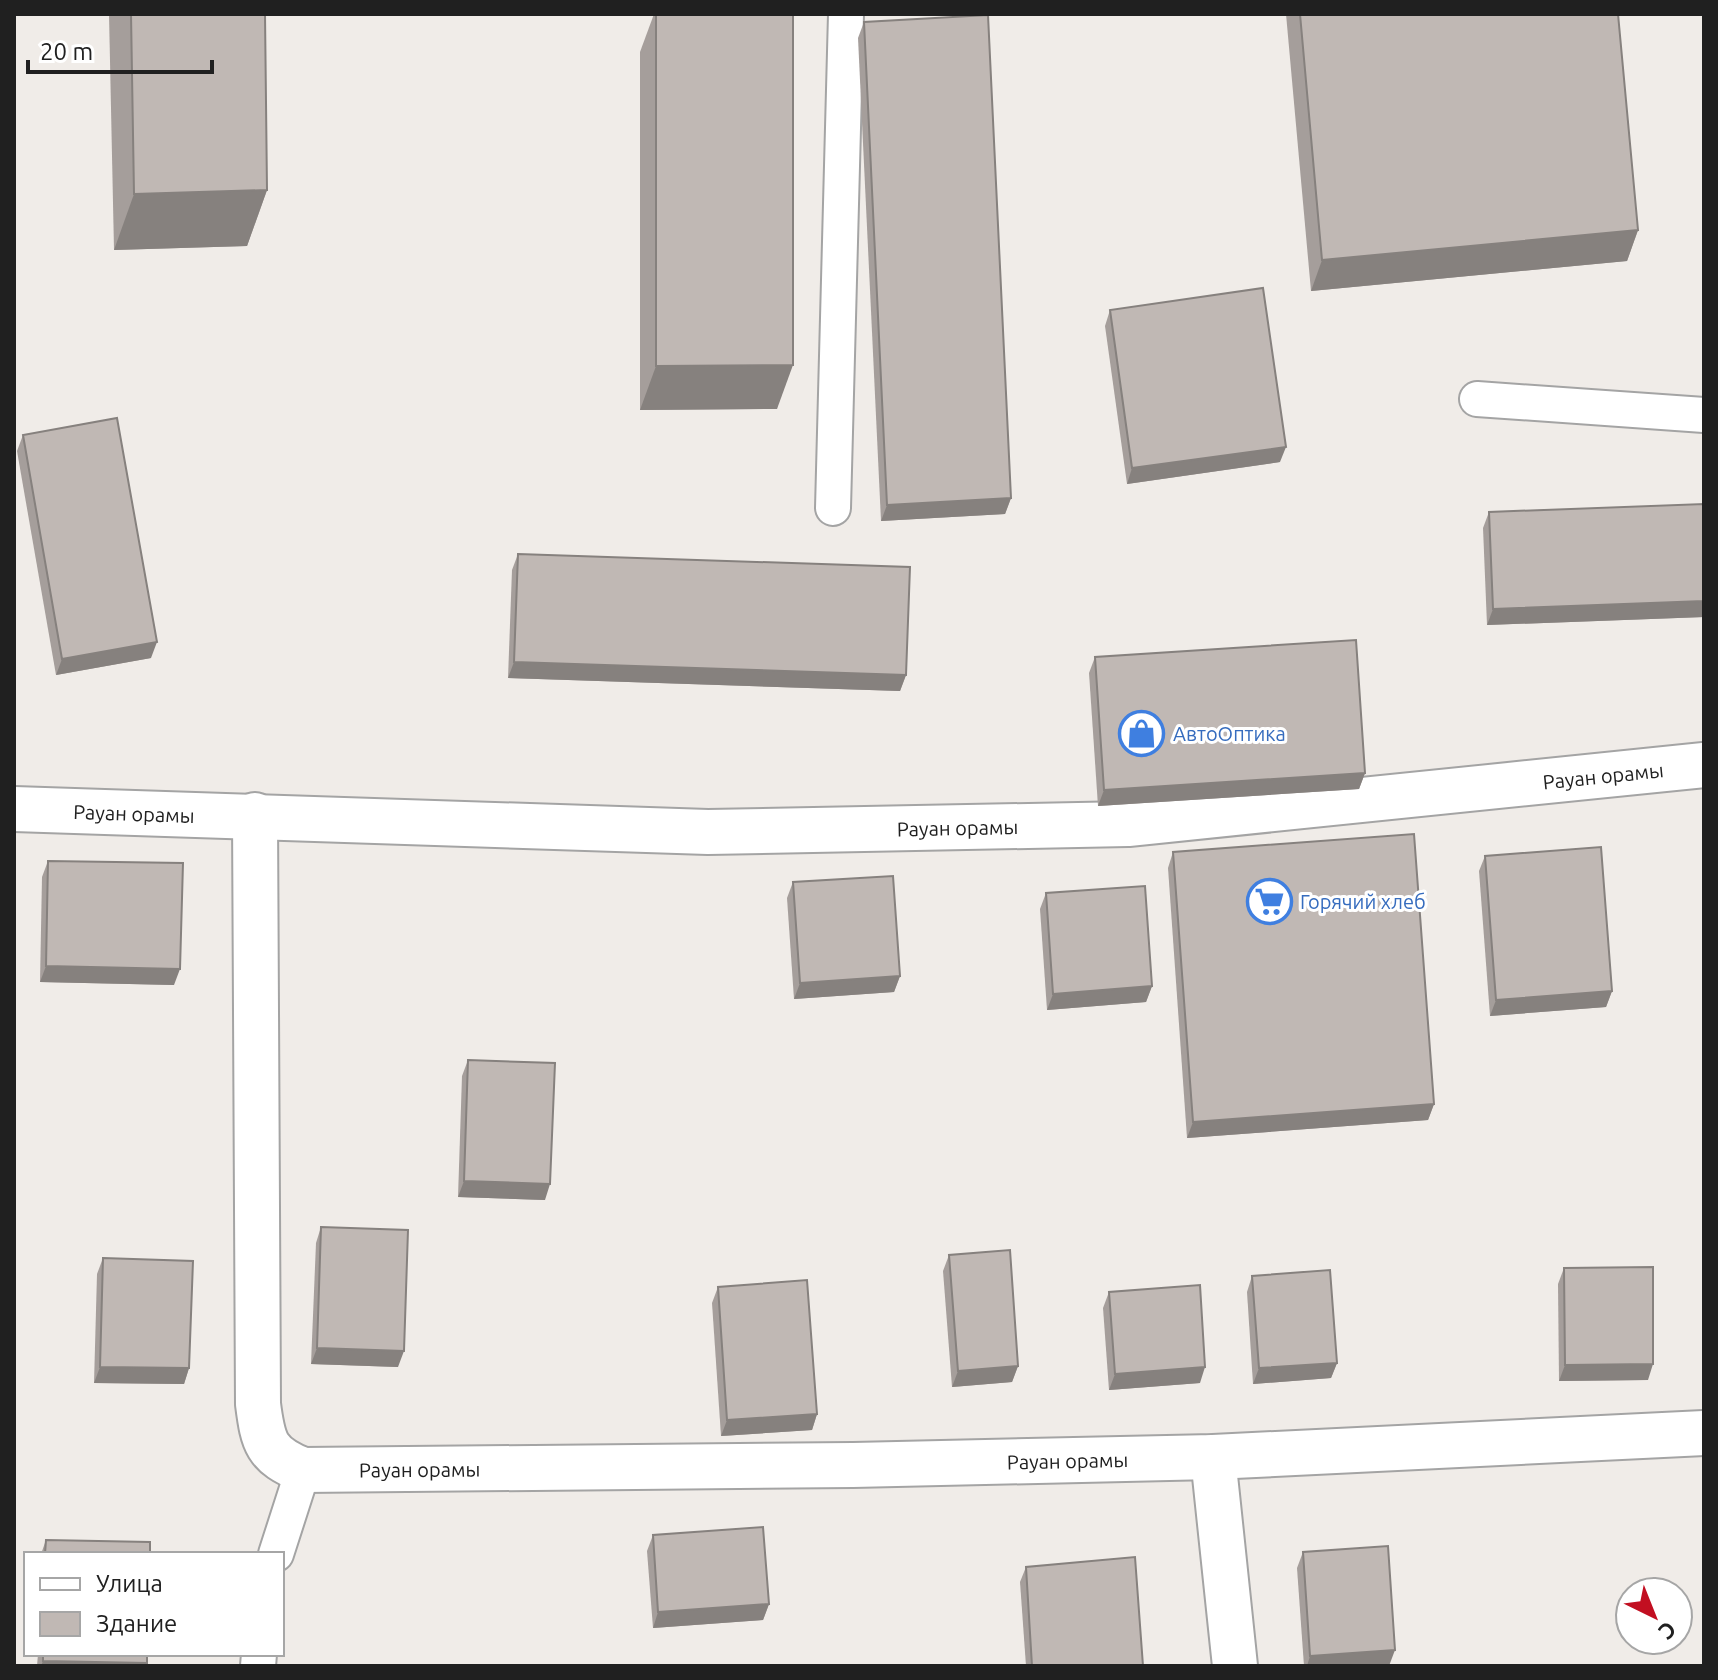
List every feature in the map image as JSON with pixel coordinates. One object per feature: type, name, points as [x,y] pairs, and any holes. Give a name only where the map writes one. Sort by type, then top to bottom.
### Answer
[{"type":"street","name":"Рауан орамы","points":[[14,809],[708,832],[1128,824],[1704,765]]},
{"type":"street","points":[[255,815],[258,1404],[262,1438],[278,1460],[303,1470]]},
{"type":"street","name":"Рауан орамы","points":[[303,1470],[853,1465],[1213,1457],[1704,1433]]},
{"type":"street","points":[[1213,1457],[1235,1666]]},
{"type":"lane","points":[[833,508],[846,14]]},
{"type":"lane","points":[[1477,399],[1704,415]]},
{"type":"lane","points":[[277,1552],[303,1470]]},
{"type":"building","points":[[131,14],[265,14],[267,190],[134,194]]},
{"type":"building","points":[[656,14],[793,14],[793,365],[656,366]]},
{"type":"building","points":[[1300,14],[1618,14],[1638,230],[1322,260]]},
{"type":"building","points":[[988,15],[1011,498],[887,505],[864,22]]},
{"type":"building","points":[[1263,288],[1286,447],[1132,468],[1110,310]]},
{"type":"building","points":[[117,418],[157,642],[62,659],[23,435]]},
{"type":"building","points":[[1704,504],[1704,601],[1493,609],[1489,512]]},
{"type":"building","points":[[518,554],[910,567],[906,675],[514,662]]},
{"type":"building","points":[[1356,640],[1365,773],[1104,790],[1095,657]]},
{"type":"building","points":[[1414,834],[1434,1104],[1193,1122],[1173,852]]},
{"type":"building","points":[[1601,847],[1612,991],[1496,1000],[1485,856]]},
{"type":"building","points":[[48,861],[183,863],[180,969],[46,966]]},
{"type":"building","points":[[893,876],[900,976],[800,983],[793,882]]},
{"type":"building","points":[[1145,886],[1152,986],[1053,994],[1046,893]]},
{"type":"building","points":[[468,1060],[555,1063],[550,1184],[464,1181]]},
{"type":"building","points":[[321,1227],[408,1230],[404,1351],[317,1348]]},
{"type":"building","points":[[1010,1250],[1018,1366],[958,1371],[949,1255]]},
{"type":"building","points":[[103,1258],[193,1261],[189,1368],[100,1367]]},
{"type":"building","points":[[1653,1267],[1653,1364],[1565,1365],[1564,1268]]},
{"type":"building","points":[[1330,1270],[1337,1363],[1259,1368],[1252,1276]]},
{"type":"building","points":[[807,1280],[817,1414],[727,1420],[718,1287]]},
{"type":"building","points":[[1200,1285],[1205,1367],[1115,1374],[1109,1292]]},
{"type":"building","points":[[763,1527],[769,1604],[658,1612],[653,1535]]},
{"type":"building","points":[[46,1540],[150,1542],[150,1552],[45,1552]]},
{"type":"building","points":[[1388,1546],[1395,1650],[1310,1656],[1303,1552]]},
{"type":"building","points":[[1135,1557],[1143,1666],[1032,1666],[1026,1567]]},
{"type":"building","points":[[43,1656],[147,1656],[147,1663],[43,1661]]},
{"type":"place","name":"АвтоОптика","points":[[1142,733]]},
{"type":"place","name":"Горячий хлеб","points":[[1269,901]]}]
